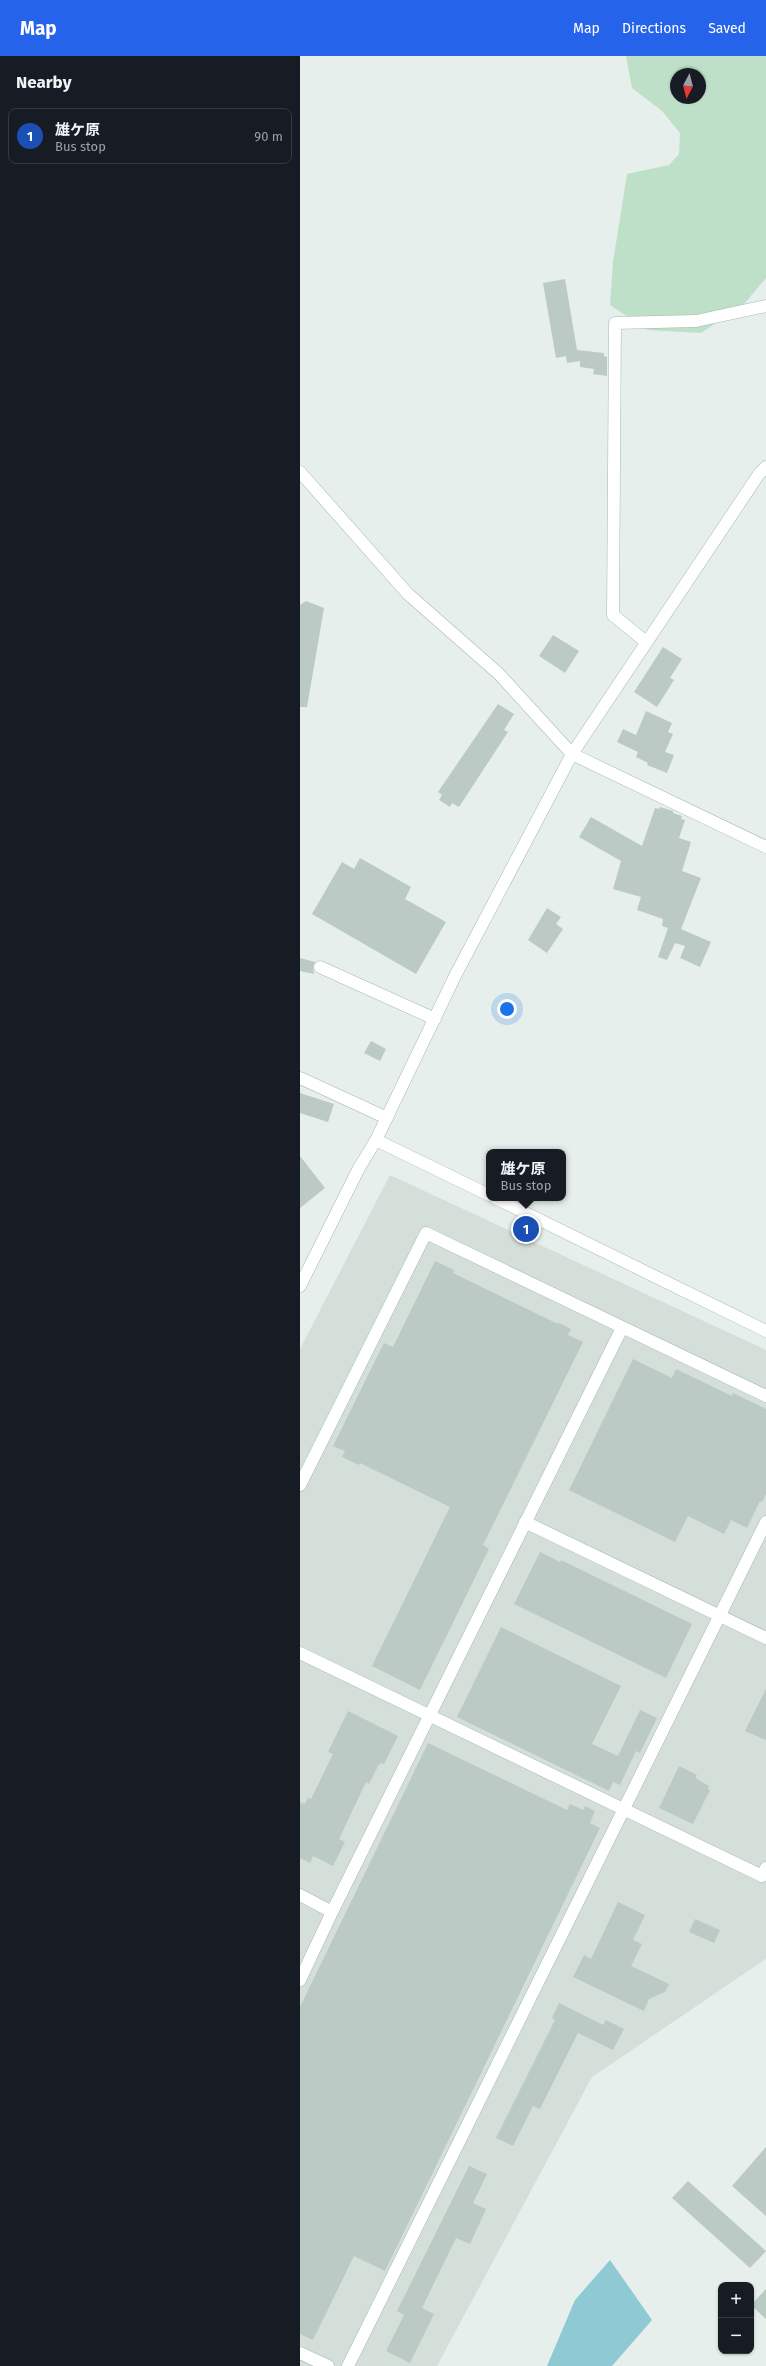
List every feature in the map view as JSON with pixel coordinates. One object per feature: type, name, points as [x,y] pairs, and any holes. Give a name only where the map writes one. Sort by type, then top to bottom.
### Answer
[{"type":"street","points":[[646,642],[613,615],[615,323],[696,321],[766,306]]},
{"type":"street","points":[[300,1286],[359,1168],[376,1140],[434,1019],[506,877],[572,754],[755,480],[766,467]]},
{"type":"street","points":[[300,472],[408,594],[499,674],[572,754],[766,847]]},
{"type":"street","points":[[320,967],[434,1019]]},
{"type":"street","points":[[300,1078],[387,1118]]},
{"type":"street","points":[[376,1140],[486,1194]]},
{"type":"street","points":[[501,1201],[766,1331]]},
{"type":"street","points":[[300,1485],[426,1233],[766,1396]]},
{"type":"street","points":[[300,1980],[332,1912],[622,1328]]},
{"type":"street","points":[[525,1522],[766,1638]]},
{"type":"street","points":[[348,2366],[766,1522]]},
{"type":"street","points":[[300,1653],[762,1876],[766,1868]]},
{"type":"street","points":[[300,1895],[332,1912]]},
{"type":"street","points":[[300,2353],[328,2366]]},
{"type":"shaded area","points":[[390,1175],[766,1350],[766,1959],[592,2077],[437,2366],[300,2366],[300,1349]]},
{"type":"green space","points":[[626,56],[766,56],[766,278],[744,304],[701,333],[648,330],[610,305],[613,262],[627,174],[669,165],[679,154],[680,133],[662,111],[632,88]]},
{"type":"water","points":[[610,2260],[652,2320],[612,2366],[547,2366],[575,2300]]},
{"type":"building","points":[[565,279],[577,350],[604,353],[604,356],[607,357],[607,376],[593,374],[594,369],[580,367],[580,361],[567,363],[566,356],[556,358],[543,283]]},
{"type":"building","points":[[306,601],[324,608],[307,707],[300,707],[300,605]]},
{"type":"building","points":[[553,635],[579,651],[565,673],[539,656]]},
{"type":"building","points":[[663,647],[682,659],[670,678],[674,680],[657,707],[634,692]]},
{"type":"building","points":[[498,704],[514,714],[504,730],[508,732],[459,807],[452,803],[450,807],[439,800],[442,795],[438,792]]},
{"type":"building","points":[[646,711],[672,723],[668,732],[673,734],[665,752],[674,755],[667,773],[647,765],[648,763],[636,757],[638,752],[617,742],[623,729],[636,735]]},
{"type":"building","points":[[660,807],[673,811],[673,813],[682,816],[681,819],[685,820],[679,838],[691,842],[682,871],[701,878],[681,929],[711,942],[700,967],[680,958],[685,946],[675,943],[667,960],[658,957],[668,928],[662,926],[663,919],[637,910],[641,897],[613,889],[621,861],[579,837],[591,817],[642,846],[655,808],[659,809]]},
{"type":"building","points":[[360,858],[411,887],[405,899],[446,922],[416,974],[312,914],[342,862],[354,869]]},
{"type":"building","points":[[547,908],[561,917],[556,924],[563,929],[547,953],[528,940]]},
{"type":"building","points":[[300,958],[315,962],[313,967],[314,974],[300,971]]},
{"type":"building","points":[[371,1041],[386,1049],[380,1061],[364,1053]]},
{"type":"building","points":[[300,1093],[334,1104],[328,1122],[300,1113]]},
{"type":"building","points":[[300,1156],[325,1188],[300,1208]]},
{"type":"building","points":[[435,1261],[454,1270],[453,1273],[571,1329],[568,1335],[583,1342],[483,1545],[489,1549],[420,1690],[372,1666],[450,1507],[360,1463],[359,1465],[342,1457],[345,1451],[333,1446],[384,1343],[393,1347]]},
{"type":"building","points":[[633,1359],[672,1378],[676,1369],[732,1396],[733,1393],[766,1409],[766,1494],[762,1502],[760,1501],[747,1528],[731,1520],[724,1534],[688,1516],[675,1542],[569,1490]]},
{"type":"building","points":[[540,1552],[560,1562],[561,1560],[692,1624],[666,1678],[514,1604]]},
{"type":"building","points":[[501,1627],[621,1686],[592,1744],[618,1756],[640,1710],[657,1718],[640,1753],[636,1751],[620,1785],[613,1782],[609,1791],[457,1717]]},
{"type":"building","points":[[766,1689],[766,1740],[745,1731]]},
{"type":"building","points":[[348,1711],[398,1736],[384,1764],[381,1763],[378,1766],[369,1784],[366,1782],[339,1839],[345,1842],[333,1866],[313,1856],[310,1863],[300,1858],[300,1802],[305,1804],[308,1798],[311,1799],[333,1754],[328,1752]]},
{"type":"building","points":[[428,1743],[567,1810],[570,1804],[583,1810],[585,1806],[595,1811],[590,1823],[600,1828],[385,2271],[354,2256],[313,2340],[300,2334],[300,2007]]},
{"type":"building","points":[[679,1766],[697,1775],[695,1778],[709,1786],[708,1789],[710,1790],[693,1824],[659,1808]]},
{"type":"building","points":[[618,1902],[645,1915],[633,1940],[642,1944],[631,1966],[669,1984],[665,1992],[649,1999],[644,2011],[573,1977],[584,1955],[591,1959]]},
{"type":"building","points":[[695,1919],[720,1930],[714,1943],[689,1932]]},
{"type":"building","points":[[559,2003],[603,2025],[606,2020],[624,2029],[613,2050],[578,2033],[540,2109],[533,2106],[513,2146],[496,2138],[555,2020],[552,2018]]},
{"type":"building","points":[[766,2147],[766,2216],[732,2186]]},
{"type":"building","points":[[469,2166],[487,2174],[473,2203],[486,2209],[470,2244],[456,2238],[422,2308],[434,2314],[410,2363],[386,2351],[404,2315],[397,2311]]},
{"type":"building","points":[[688,2181],[766,2251],[750,2268],[672,2198]]},
{"type":"building","points":[[766,2289],[766,2319],[754,2308],[754,2302]]},
{"type":"place","name":"雄ケ原","points":[[526,1229]]}]
